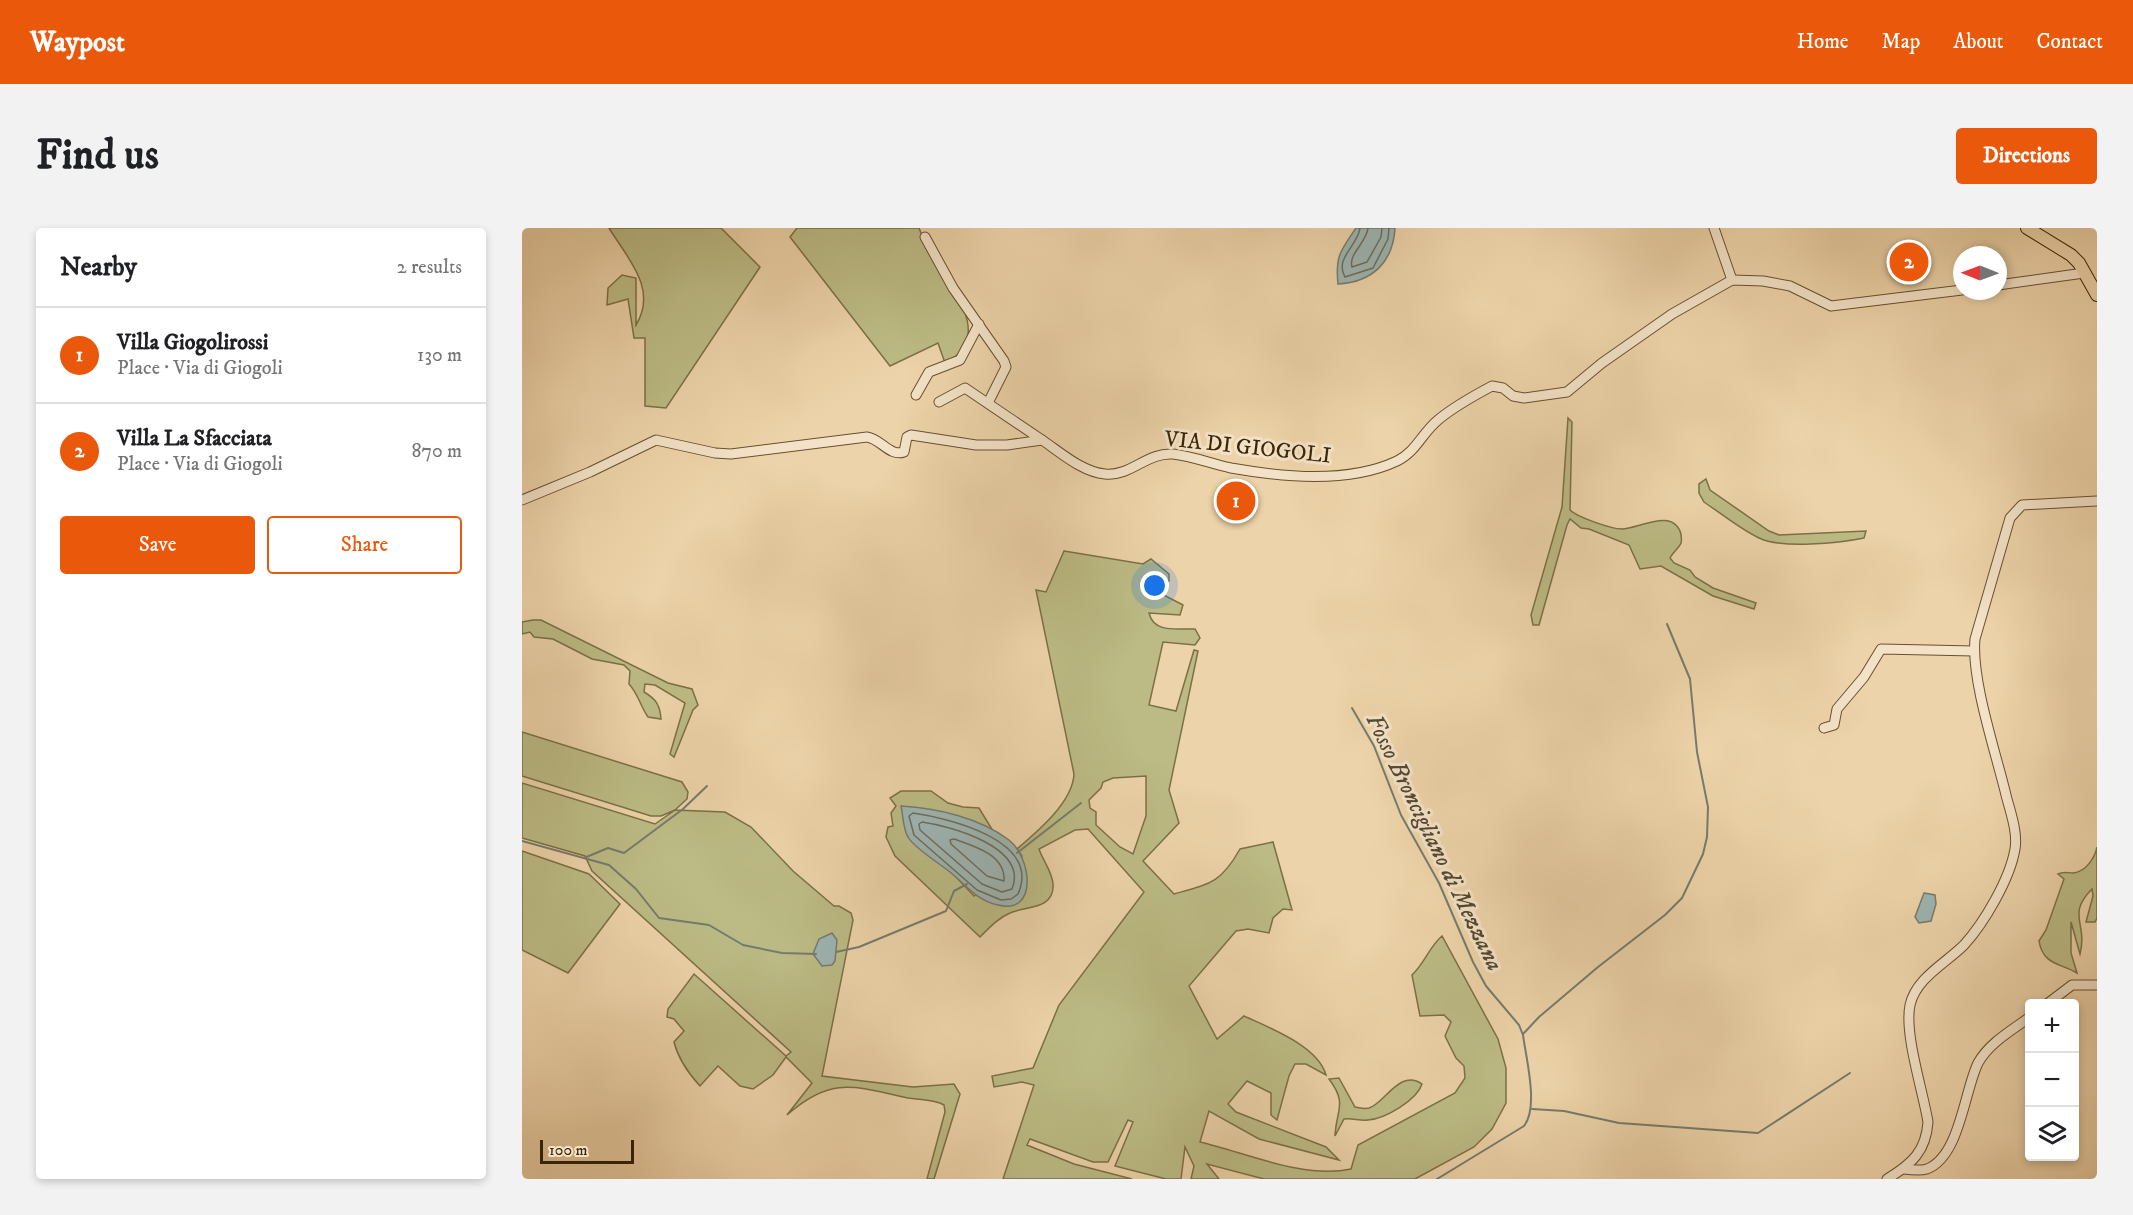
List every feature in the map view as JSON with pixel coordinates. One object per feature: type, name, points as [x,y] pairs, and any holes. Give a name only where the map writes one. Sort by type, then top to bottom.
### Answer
[{"type":"main road","points":[[2028,228],[2071,255],[2097,295]]},
{"type":"street","points":[[1714,228],[1732,280],[1763,281],[1790,286],[1831,306],[1953,291]]},
{"type":"street","points":[[925,237],[953,288],[1006,368],[988,403]]},
{"type":"street","points":[[2007,284],[2084,273]]},
{"type":"street","name":"VIA DI GIOGOLI","points":[[1042,440],[1089,471],[1104,474],[1117,474],[1151,457],[1172,454],[1232,468],[1313,477],[1356,473],[1396,461],[1413,451],[1437,420],[1492,386],[1503,388],[1513,396],[1524,398],[1572,390],[1602,363],[1672,314],[1732,280]]},
{"type":"street","points":[[916,395],[929,372],[960,360],[979,324]]},
{"type":"street","points":[[939,402],[965,388],[1042,440]]},
{"type":"street","points":[[522,500],[590,472],[656,440],[715,453],[731,454],[867,438],[875,439],[892,452],[899,453],[904,452],[908,437],[911,435],[976,445],[1007,445],[1042,440]]},
{"type":"street","points":[[1887,1179],[1904,1169],[1921,1151],[1927,1139],[1928,1122],[1911,1035],[1910,1005],[1921,983],[1963,946],[1984,918],[2006,876],[2015,848],[2012,820],[1986,715],[1974,651],[1975,639],[2010,518],[2016,509],[2032,504],[2097,501]]},
{"type":"street","points":[[1824,728],[1833,725],[1838,709],[1864,677],[1881,649],[1974,651]]},
{"type":"street","points":[[2053,999],[2065,988],[2094,985]]},
{"type":"street","points":[[1904,1169],[1928,1168],[1939,1160],[1951,1144],[1979,1061],[1993,1044],[2025,1021]]},
{"type":"shaded area","points":[[609,228],[721,228],[760,267],[666,408],[645,406],[645,338],[634,338],[628,299],[607,305],[608,288],[622,275],[636,278],[636,325],[642,312],[644,299],[638,275]]},
{"type":"shaded area","points":[[797,228],[919,228],[926,244],[949,280],[967,318],[968,335],[962,350],[945,363],[938,343],[890,366],[790,237]]},
{"type":"shaded area","points":[[1568,418],[1572,422],[1570,510],[1603,525],[1622,529],[1655,521],[1671,522],[1677,526],[1681,534],[1680,545],[1670,558],[1674,563],[1690,570],[1695,577],[1713,588],[1756,603],[1754,609],[1713,596],[1661,566],[1640,569],[1629,545],[1581,528],[1570,519],[1539,625],[1533,625],[1531,615],[1562,507]]},
{"type":"shaded area","points":[[1706,479],[1710,490],[1769,531],[1779,535],[1866,531],[1864,538],[1841,542],[1796,544],[1759,538],[1704,502],[1699,493],[1699,484]]},
{"type":"shaded area","points":[[1064,551],[1143,564],[1151,559],[1169,574],[1169,581],[1146,583],[1150,588],[1183,605],[1180,615],[1149,613],[1152,620],[1161,627],[1195,629],[1200,638],[1195,645],[1163,642],[1149,705],[1176,711],[1194,650],[1198,651],[1169,790],[1179,823],[1143,861],[1174,894],[1197,888],[1220,876],[1240,849],[1273,842],[1292,910],[1283,909],[1273,918],[1269,933],[1248,929],[1236,931],[1189,986],[1217,1039],[1244,1016],[1292,1039],[1313,1055],[1326,1075],[1306,1064],[1295,1064],[1289,1076],[1277,1120],[1271,1115],[1271,1093],[1247,1081],[1228,1104],[1236,1112],[1326,1147],[1339,1160],[1259,1139],[1209,1111],[1200,1142],[1295,1168],[1314,1171],[1351,1169],[1358,1145],[1455,1093],[1465,1078],[1464,1066],[1456,1058],[1445,1036],[1451,1022],[1444,1015],[1420,1016],[1412,975],[1442,936],[1498,1039],[1506,1068],[1506,1103],[1492,1129],[1474,1147],[1415,1179],[1264,1179],[1207,1164],[1219,1179],[1191,1179],[1194,1166],[1185,1147],[1181,1179],[1166,1179],[1115,1166],[1133,1122],[1128,1120],[1108,1162],[1093,1162],[1030,1139],[1027,1145],[1074,1164],[1132,1179],[1003,1179],[1034,1085],[1022,1082],[994,1087],[992,1076],[1033,1068],[1059,1005],[1144,892],[1088,829],[1075,830],[1039,849],[1053,884],[1049,899],[1038,906],[1006,915],[980,937],[895,856],[886,837],[888,827],[893,826],[891,813],[896,806],[890,798],[901,791],[931,791],[948,803],[979,808],[993,831],[985,826],[956,877],[974,896],[1022,856],[1017,849],[1061,806],[1072,785],[1074,774],[1036,590],[1046,592]],"holes":[[[1146,776],[1146,816],[1133,854],[1120,847],[1096,825],[1096,812],[1090,808],[1089,800],[1101,788],[1103,782],[1113,778]]]},
{"type":"shaded area","points":[[541,620],[668,683],[692,689],[698,705],[693,710],[674,757],[670,754],[685,703],[655,685],[645,684],[644,692],[657,703],[661,719],[648,717],[629,684],[630,671],[624,665],[592,659],[553,639],[534,637],[530,632],[522,634],[522,622]]},
{"type":"shaded area","points":[[522,732],[682,782],[688,792],[687,799],[675,810],[661,816],[651,816],[522,776]]},
{"type":"shaded area","points":[[522,783],[655,824],[675,810],[725,812],[751,827],[793,871],[834,906],[839,906],[851,913],[853,920],[822,1076],[913,1087],[954,1084],[960,1094],[934,1179],[927,1179],[945,1112],[944,1105],[940,1103],[844,1087],[817,1094],[787,1115],[812,1083],[786,1057],[773,1075],[753,1089],[740,1086],[718,1066],[700,1086],[684,1066],[674,1042],[684,1031],[674,1019],[667,1017],[668,1009],[694,974],[786,1056],[791,1052],[592,871],[585,856],[522,838]]},
{"type":"shaded area","points":[[2097,847],[2097,918],[2095,922],[2086,922],[2093,896],[2092,889],[2080,906],[2082,943],[2080,954],[2071,922],[2071,953],[2077,973],[2048,959],[2039,941],[2046,930],[2064,879],[2058,874],[2082,870],[2092,860]]},
{"type":"shaded area","points":[[522,851],[589,874],[620,904],[568,973],[522,950]]},
{"type":"shaded area","points":[[1339,1078],[1355,1107],[1363,1108],[1375,1105],[1393,1088],[1407,1080],[1414,1080],[1422,1084],[1414,1096],[1400,1108],[1383,1116],[1368,1120],[1344,1119],[1335,1136],[1340,1101],[1329,1079]]},
{"type":"water","points":[[1356,228],[1395,228],[1390,251],[1385,261],[1370,275],[1338,284],[1338,260],[1346,242]]},
{"type":"water","points":[[901,806],[929,809],[972,820],[998,832],[1009,840],[1017,848],[1026,871],[1025,893],[1020,901],[1011,906],[998,905],[983,900],[972,892],[911,841],[905,830]]},
{"type":"water","points":[[1924,893],[1935,895],[1936,904],[1931,921],[1919,923],[1915,917]]},
{"type":"water","points":[[832,933],[837,940],[835,961],[832,965],[822,966],[813,954],[819,939]]},
{"type":"waterway","points":[[1523,1034],[1539,1017],[1598,967],[1665,915],[1682,898],[1703,854],[1707,837],[1708,807],[1697,752],[1690,679],[1667,624]]},
{"type":"waterway","name":"Fosso Broncigliano di Mezzana","points":[[1352,708],[1374,746],[1401,815],[1439,883],[1473,962],[1486,986],[1519,1025],[1523,1035],[1531,1095],[1531,1107],[1524,1126],[1437,1179]]},
{"type":"waterway","points":[[584,858],[608,848],[624,853],[683,809],[707,786]]},
{"type":"waterway","points":[[1017,853],[1081,803]]},
{"type":"waterway","points":[[522,841],[609,865],[636,889],[659,918],[709,925],[743,945],[782,953],[816,954]]},
{"type":"waterway","points":[[836,952],[859,947],[946,911],[954,891],[967,884]]},
{"type":"waterway","points":[[1532,1109],[1564,1111],[1619,1123],[1758,1133],[1850,1073]]},
{"type":"place","name":"Villa La Sfacciata","points":[[1909,262]]},
{"type":"place","name":"Villa Giogolirossi","points":[[1236,501]]}]
